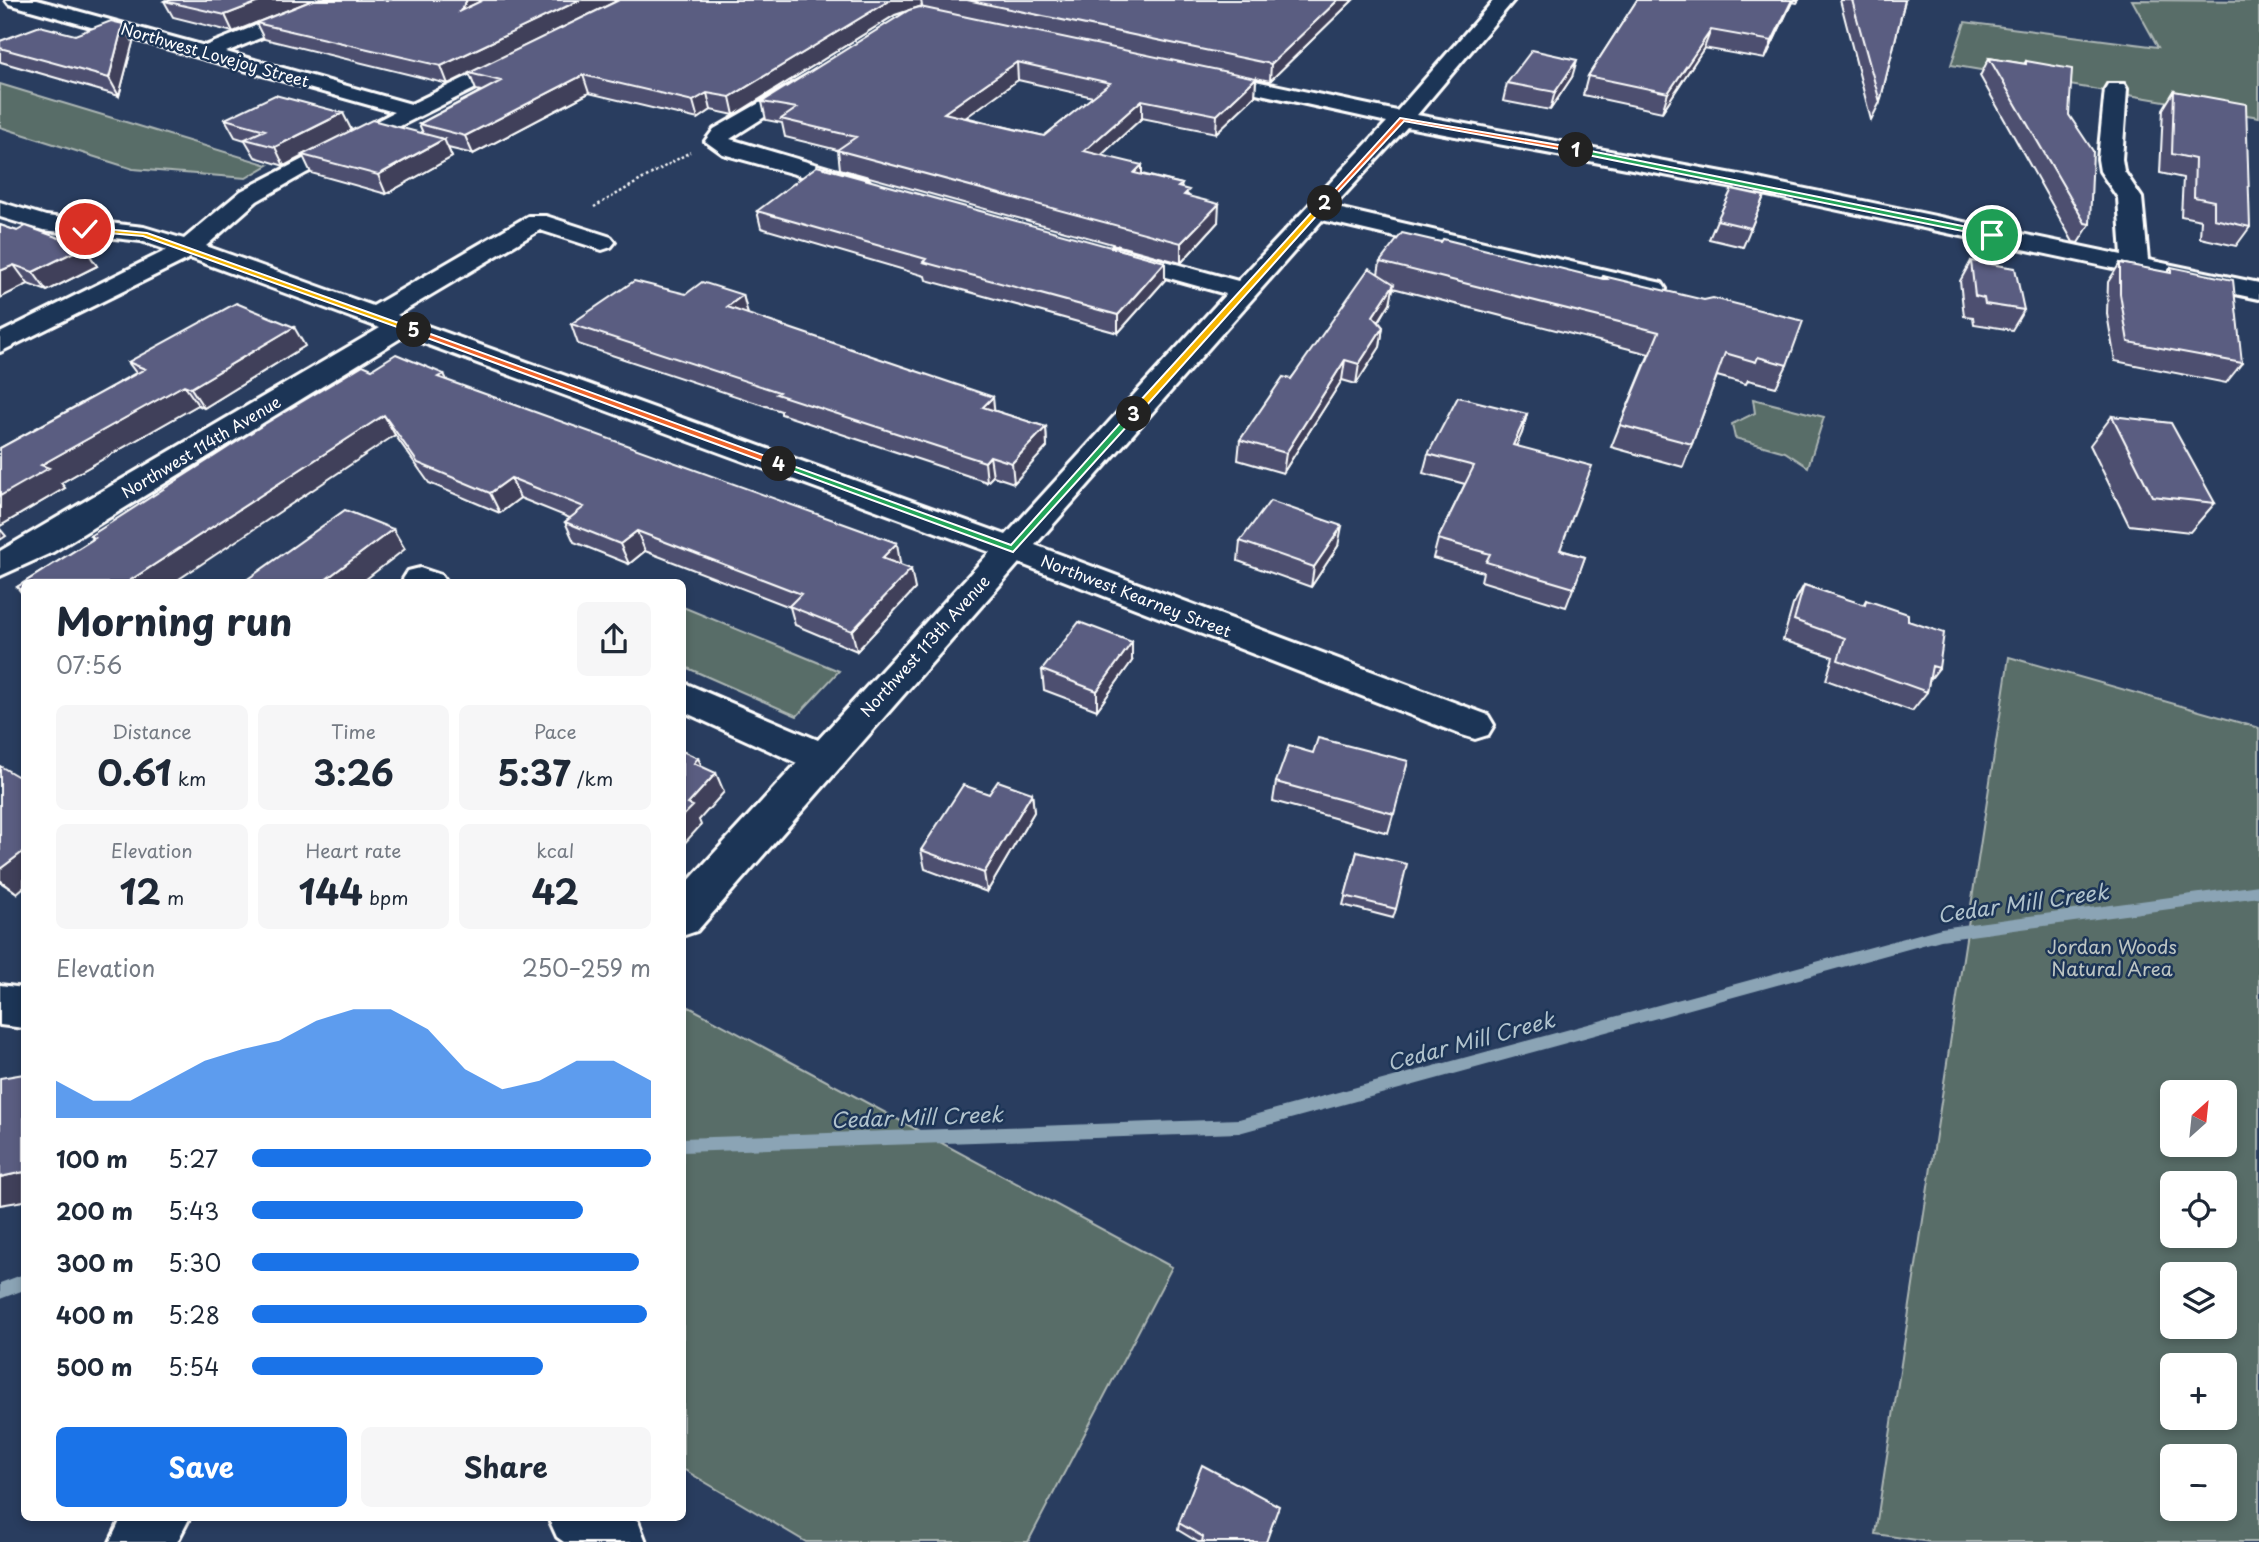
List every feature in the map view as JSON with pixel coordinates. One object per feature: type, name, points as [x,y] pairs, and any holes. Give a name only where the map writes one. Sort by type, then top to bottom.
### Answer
[{"type":"street","name":"Northwest Lovejoy Street","points":[[16,0],[414,111]]},
{"type":"street","points":[[209,52],[337,0]]},
{"type":"street","name":"Northwest 113th Avenue","points":[[686,914],[1243,291],[1402,119],[1504,0]]},
{"type":"street","points":[[0,344],[188,249],[249,196],[298,168],[545,47]]},
{"type":"street","points":[[824,70],[722,134],[716,141],[730,149],[881,191]]},
{"type":"street","points":[[1178,70],[1402,119],[1739,182],[2259,291]]},
{"type":"street","points":[[2116,89],[2110,159],[2112,171],[2130,198],[2136,264]]},
{"type":"street","name":"Northwest Kearney Street","points":[[0,209],[43,223],[144,234],[188,249],[1013,549],[1475,725]]},
{"type":"street","points":[[1317,211],[1673,293]]},
{"type":"street","name":"Northwest 114th Avenue","points":[[0,565],[41,544],[388,321],[537,221],[602,242]]},
{"type":"street","points":[[1095,250],[1243,291]]},
{"type":"street","points":[[686,697],[824,759]]},
{"type":"street","points":[[0,1005],[21,1008]]},
{"type":"street","points":[[139,1542],[157,1521]]},
{"type":"street","points":[[583,1521],[617,1542]]},
{"type":"green space","points":[[2132,0],[2259,1],[2259,117],[1951,65],[1965,22],[2158,47]]},
{"type":"green space","points":[[0,84],[268,165],[246,178],[133,169],[0,127]]},
{"type":"green space","points":[[1753,399],[1824,417],[1808,467],[1785,452],[1735,438],[1732,424],[1755,413]]},
{"type":"green space","points":[[686,609],[839,671],[797,716],[686,667]]},
{"type":"green space","name":"Jordan Woods Natural Area","points":[[2009,657],[2259,728],[2259,1542],[1930,1542],[1875,1534]]},
{"type":"green space","points":[[689,1007],[1172,1267],[1028,1542],[806,1542],[686,1471],[686,1010]]},
{"type":"building","points":[[264,0],[225,15],[164,1]]},
{"type":"building","points":[[313,0],[467,0],[460,11],[483,0],[580,0],[441,66],[256,23]]},
{"type":"building","points":[[619,0],[890,0],[730,97],[707,93],[693,101],[583,75],[465,136],[419,124],[501,81],[469,73]]},
{"type":"building","points":[[967,0],[1338,0],[1271,64]]},
{"type":"building","points":[[1637,0],[1792,0],[1772,41],[1711,30],[1668,93],[1588,76]]},
{"type":"building","points":[[1852,0],[1905,0],[1880,102]]},
{"type":"building","points":[[920,7],[1256,78],[1217,115],[1142,100],[1084,151],[1142,165],[1134,173],[1182,184],[1178,187],[1189,190],[1184,195],[1219,204],[1181,243],[837,150],[856,137],[781,119],[797,108],[762,102],[909,10]],"holes":[[[1017,62],[1110,83],[1044,136],[944,113]]]},
{"type":"building","points":[[111,21],[123,24],[109,78],[0,48],[0,41],[40,26],[75,35]]},
{"type":"building","points":[[1532,50],[1577,60],[1555,92],[1507,83]]},
{"type":"building","points":[[1989,58],[2072,69],[2069,115],[2093,151],[2090,224],[2085,223]]},
{"type":"building","points":[[2174,91],[2246,104],[2250,227],[2214,219],[2214,201],[2194,197],[2195,159],[2172,154]]},
{"type":"building","points":[[275,95],[343,113],[275,147],[245,139],[265,130],[225,119]]},
{"type":"building","points":[[372,120],[444,139],[378,175],[302,155]]},
{"type":"building","points":[[817,166],[1165,262],[1118,315],[923,262],[926,259],[757,211]]},
{"type":"building","points":[[1732,189],[1764,196],[1751,228],[1717,220]]},
{"type":"building","points":[[0,225],[17,231],[26,226],[84,247],[33,272],[14,265],[0,271]]},
{"type":"building","points":[[1402,233],[1441,242],[1443,239],[1603,279],[1607,279],[1603,276],[1704,300],[1713,298],[1803,321],[1787,365],[1758,357],[1756,362],[1725,353],[1692,444],[1620,425],[1659,332],[1380,262]]},
{"type":"building","points":[[1971,261],[2015,268],[2024,310],[1985,304],[1984,298],[1975,296]]},
{"type":"building","points":[[2120,263],[2171,273],[2171,267],[2233,280],[2242,363],[2128,342],[2120,294]]},
{"type":"building","points":[[1369,268],[1394,284],[1373,316],[1383,327],[1359,364],[1345,360],[1286,453],[1240,440],[1283,377],[1291,379]]},
{"type":"building","points":[[634,281],[686,294],[702,282],[743,295],[727,307],[993,397],[983,407],[1046,427],[1012,463],[990,456],[985,462],[571,324]]},
{"type":"building","points":[[236,303],[294,327],[191,388],[184,385],[41,465],[49,468],[0,496],[0,448],[145,369],[128,362]]},
{"type":"building","points":[[396,354],[444,374],[438,377],[897,543],[882,558],[911,569],[852,631],[789,606],[801,594],[637,531],[620,544],[565,522],[584,507],[511,478],[490,493],[418,463],[384,415],[132,579],[30,579],[95,538],[90,536],[263,425],[363,365],[372,369]]},
{"type":"building","points":[[1458,397],[1527,414],[1513,445],[1592,466],[1560,550],[1585,557],[1574,588],[1486,562],[1490,554],[1438,539],[1474,466],[1428,454]]},
{"type":"building","points":[[2112,416],[2171,423],[2215,503],[2152,496]]},
{"type":"building","points":[[1270,501],[1342,526],[1314,567],[1240,541]]},
{"type":"building","points":[[345,510],[393,529],[326,579],[248,579]]},
{"type":"building","points":[[1804,585],[1865,605],[1866,600],[1908,614],[1908,621],[1944,633],[1939,668],[1932,666],[1927,692],[1838,660],[1845,638],[1794,620]]},
{"type":"building","points":[[1079,622],[1132,642],[1097,691],[1042,670]]},
{"type":"building","points":[[1318,738],[1408,761],[1394,814],[1276,782],[1289,746],[1313,753]]},
{"type":"building","points":[[686,753],[698,758],[694,763],[716,773],[688,804],[693,806],[686,813]]},
{"type":"building","points":[[0,766],[21,778],[21,853],[0,869]]},
{"type":"building","points":[[998,781],[1032,793],[984,873],[921,850],[963,785],[989,794]]},
{"type":"building","points":[[1357,852],[1407,864],[1396,909],[1345,896]]},
{"type":"building","points":[[21,1074],[21,1173],[0,1177],[0,1078]]},
{"type":"building","points":[[1202,1465],[1279,1506],[1266,1542],[1202,1542],[1203,1537],[1179,1523]]},
{"type":"waterway","name":"Cedar Mill Creek","points":[[686,1145],[1239,1126],[1941,934],[2259,891]]},
{"type":"waterway","name":"Cedar Mill Creek","points":[[0,1291],[21,1283]]},
{"type":"route","points":[[85,229],[144,234],[210,256],[1013,549],[1243,291],[1402,119],[1739,182],[1992,235]]}]
